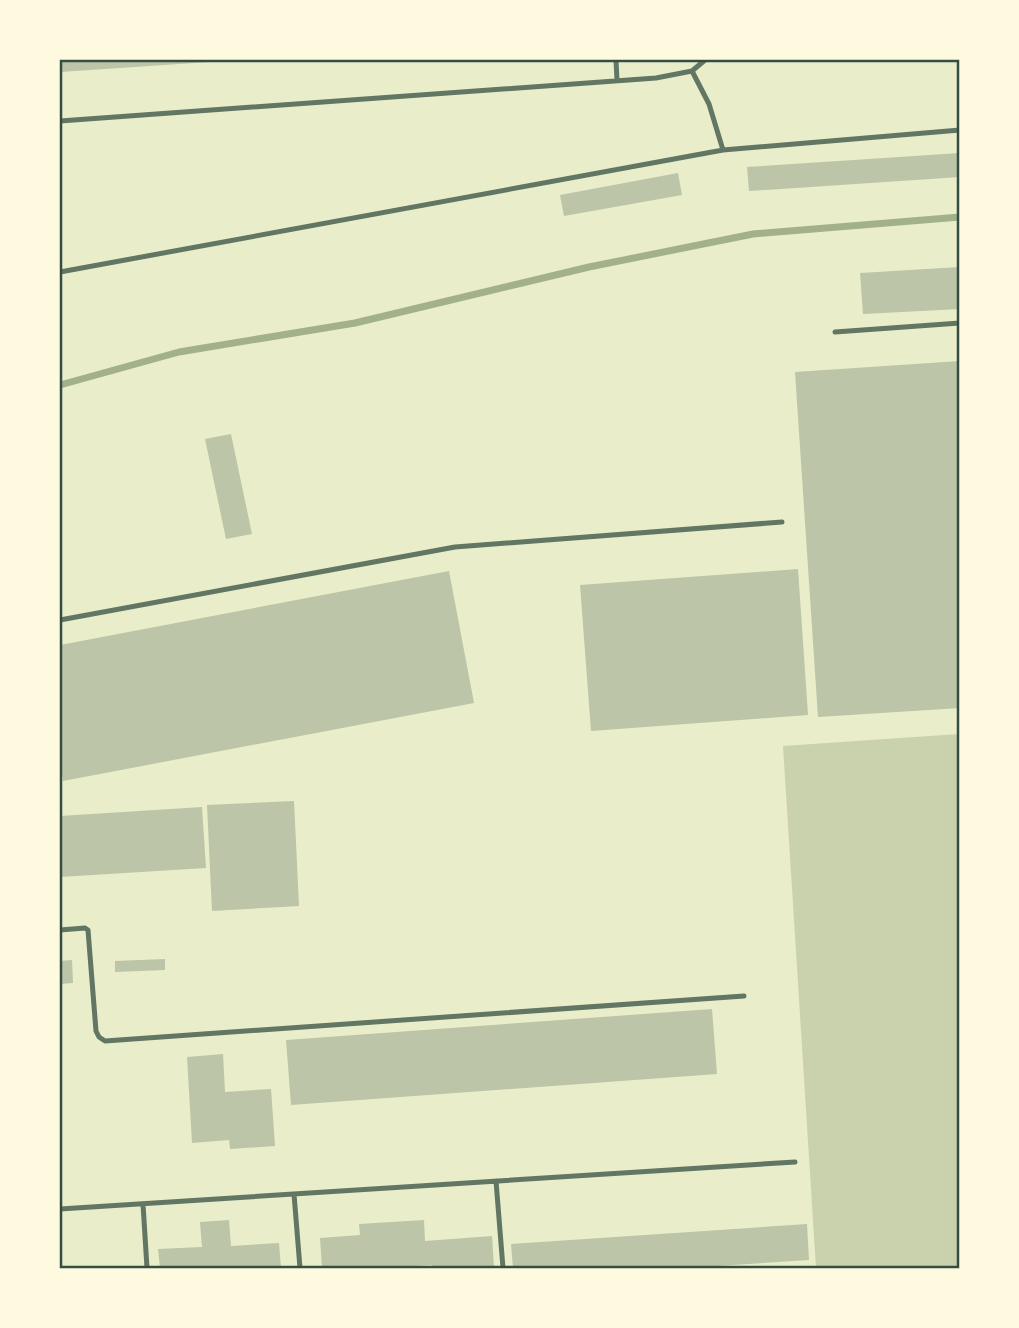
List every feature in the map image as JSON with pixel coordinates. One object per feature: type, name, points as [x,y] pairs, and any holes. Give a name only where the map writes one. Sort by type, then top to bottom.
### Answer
[{"type":"lane","points":[[617,60],[617,81]]},
{"type":"lane","points":[[60,121],[656,78],[692,71],[705,60]]},
{"type":"lane","points":[[692,71],[709,104],[723,150]]},
{"type":"lane","points":[[60,272],[723,150],[960,130]]},
{"type":"lane","points":[[835,332],[960,323]]},
{"type":"lane","points":[[60,620],[456,547],[782,522]]},
{"type":"lane","points":[[60,930],[88,930],[96,1031],[105,1041],[744,996]]},
{"type":"lane","points":[[60,1209],[795,1162]]},
{"type":"lane","points":[[496,1181],[503,1269]]},
{"type":"lane","points":[[294,1194],[300,1269]]},
{"type":"lane","points":[[143,1204],[148,1269]]},
{"type":"green space","points":[[959,734],[959,1268],[816,1268],[783,746]]},
{"type":"building","points":[[60,60],[209,60],[209,62],[60,72]]},
{"type":"building","points":[[960,153],[960,177],[749,191],[747,167]]},
{"type":"building","points":[[678,173],[682,195],[564,216],[560,195]]},
{"type":"building","points":[[960,267],[960,309],[863,314],[860,273]]},
{"type":"building","points":[[960,361],[960,708],[818,717],[795,372]]},
{"type":"building","points":[[231,434],[252,534],[226,539],[205,439]]},
{"type":"building","points":[[798,569],[808,715],[591,731],[580,585]]},
{"type":"building","points":[[449,571],[474,703],[63,781],[60,762],[60,645]]},
{"type":"building","points":[[294,801],[299,906],[212,911],[207,805]]},
{"type":"building","points":[[202,807],[206,868],[60,877],[60,816]]},
{"type":"building","points":[[165,959],[165,970],[115,972],[115,961]]},
{"type":"building","points":[[72,960],[73,983],[60,984],[60,961]]},
{"type":"building","points":[[712,1009],[717,1074],[291,1105],[286,1040]]},
{"type":"building","points":[[223,1054],[225,1092],[271,1089],[275,1146],[230,1149],[229,1140],[192,1143],[187,1057]]},
{"type":"building","points":[[229,1220],[231,1246],[279,1243],[281,1268],[160,1268],[158,1249],[202,1247],[200,1222]]},
{"type":"building","points":[[424,1220],[425,1241],[492,1236],[494,1268],[432,1268],[432,1265],[322,1268],[320,1238],[360,1235],[359,1224]]},
{"type":"building","points":[[807,1224],[809,1260],[686,1268],[513,1268],[511,1244]]},
{"type":"waterway","points":[[60,385],[179,352],[355,323],[589,267],[753,234],[960,217]]}]
